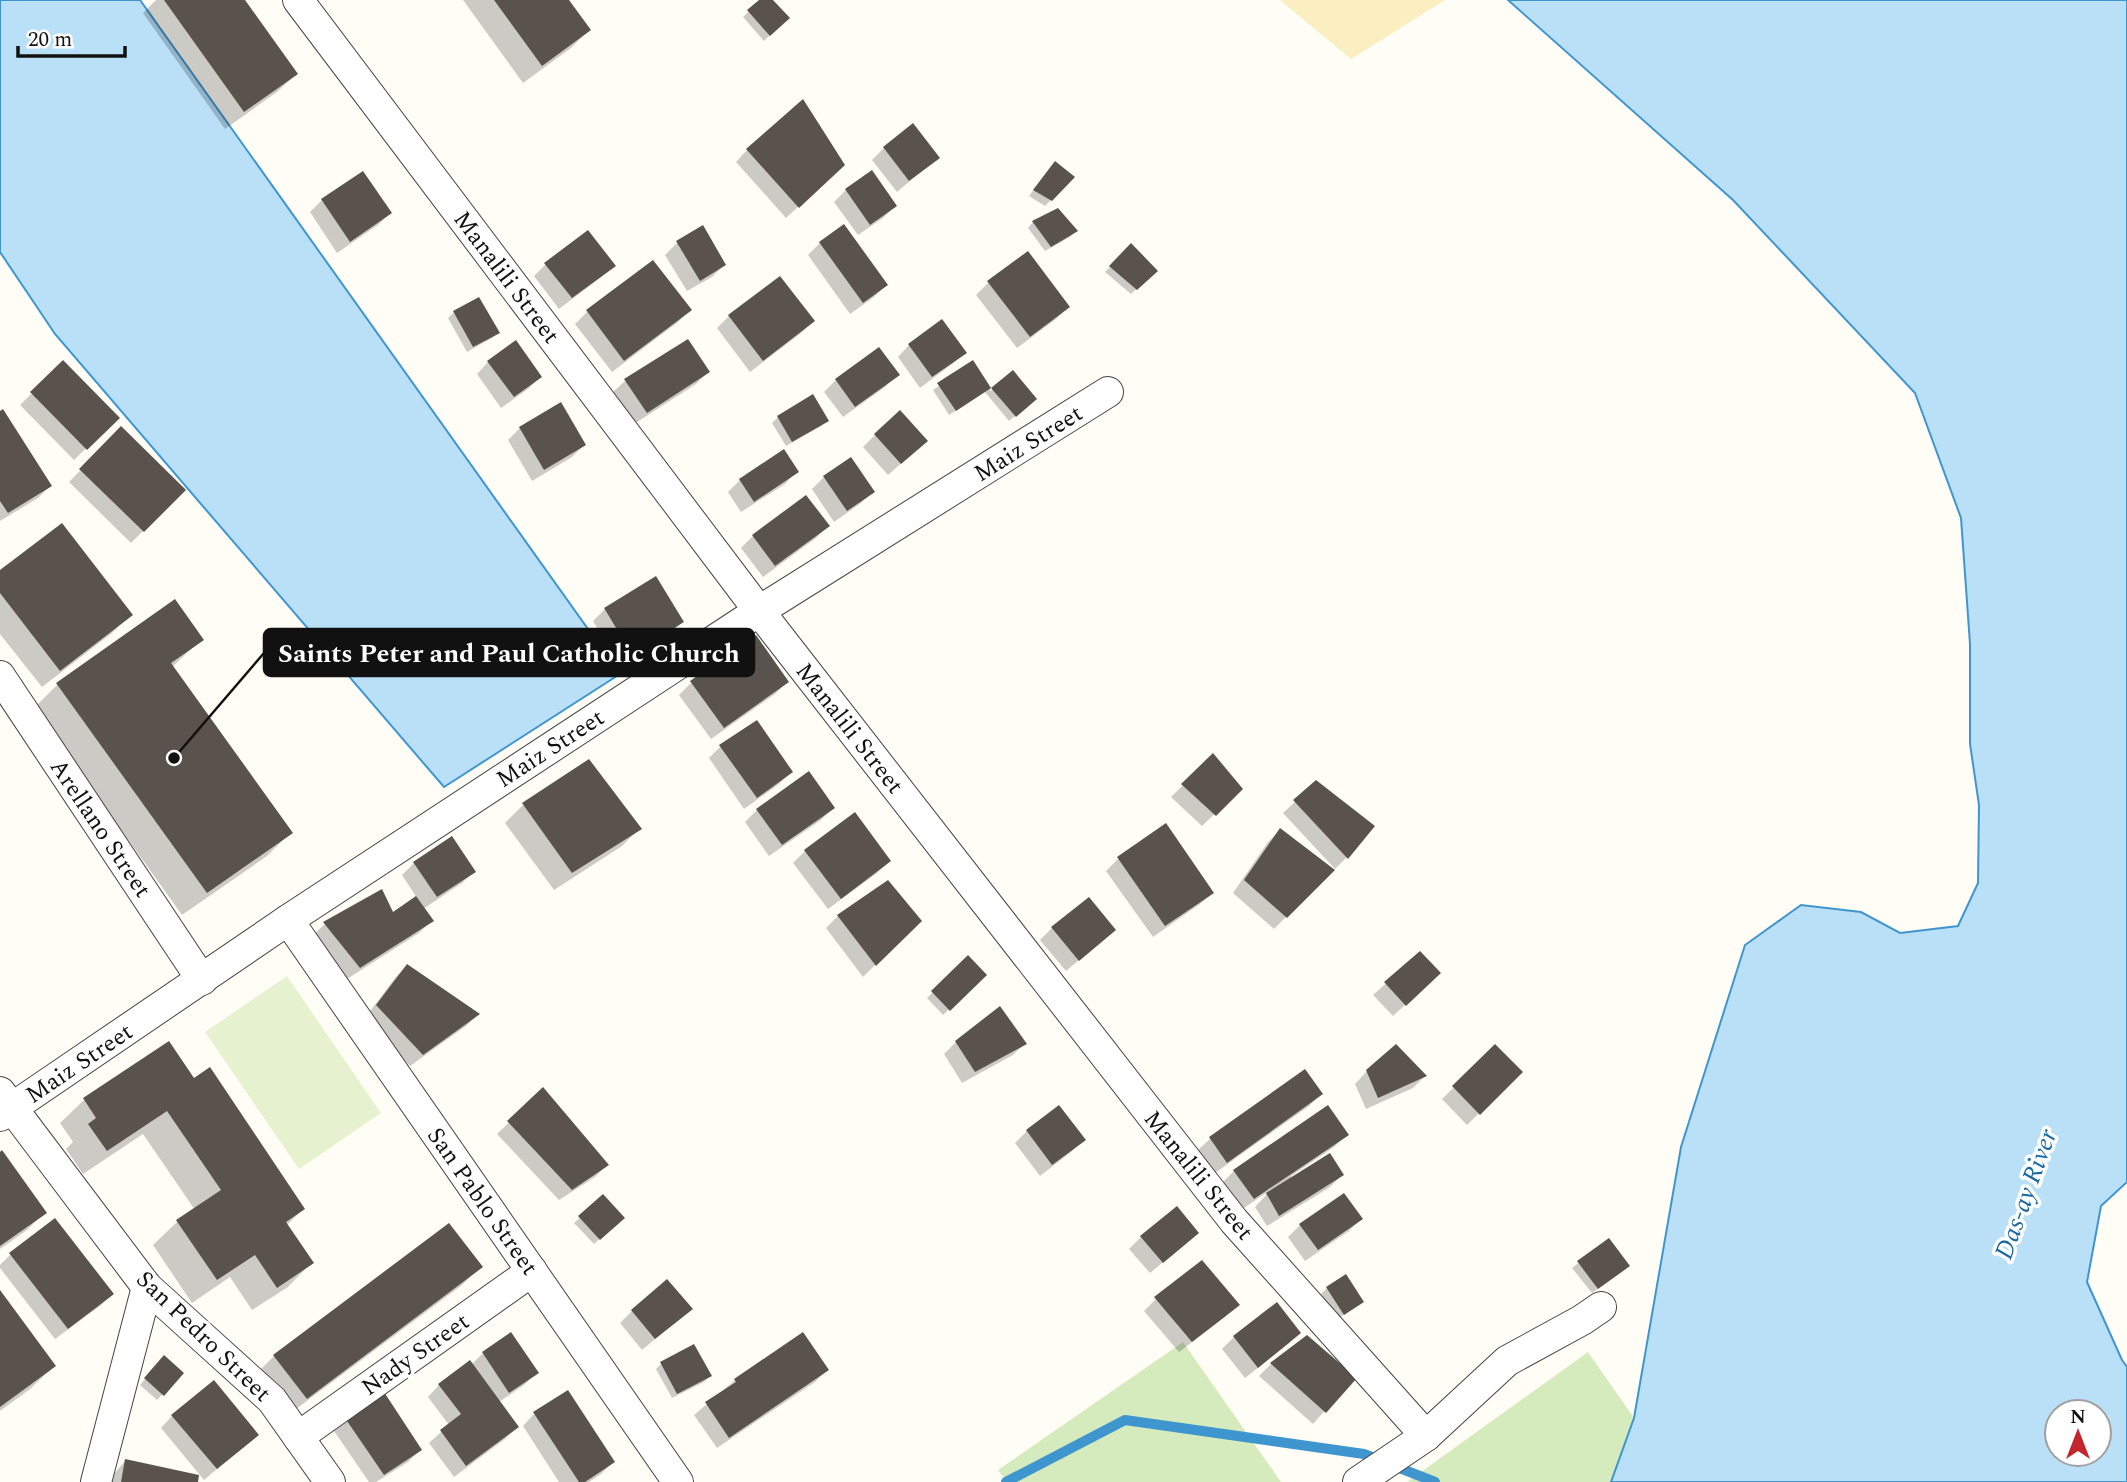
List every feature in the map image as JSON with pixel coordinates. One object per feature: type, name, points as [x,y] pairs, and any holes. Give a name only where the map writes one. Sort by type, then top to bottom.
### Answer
[{"type":"street","name":"Manalili Street","points":[[298,0],[759,611],[1234,1222],[1426,1436]]},
{"type":"street","name":"Maiz Street","points":[[4,1106],[202,980],[288,920],[759,611],[1108,392]]},
{"type":"street","name":"Arellano Street","points":[[0,676],[202,980]]},
{"type":"street","name":"San Pablo Street","points":[[288,920],[678,1482]]},
{"type":"street","name":"San Pedro Street","points":[[4,1106],[147,1287],[272,1401],[330,1482]]},
{"type":"street","name":"Nady Street","points":[[298,1437],[532,1271]]},
{"type":"street","points":[[96,1482],[147,1287]]},
{"type":"street","points":[[1360,1481],[1426,1436],[1507,1361],[1601,1307]]},
{"type":"green space","points":[[287,976],[381,1113],[299,1169],[205,1032]]},
{"type":"green space","points":[[1183,1342],[1281,1482],[1007,1482],[998,1470]]},
{"type":"green space","points":[[1588,1352],[1634,1418],[1611,1482],[1407,1482]]},
{"type":"sand","points":[[1280,0],[1445,0],[1351,59]]},
{"type":"water","points":[[0,0],[140,0],[620,674],[444,787],[55,334],[0,252]]},
{"type":"water","name":"Das-ay River","points":[[1508,0],[2127,0],[2127,1182],[2101,1206],[2087,1282],[2127,1367],[2127,1482],[1611,1482],[1634,1418],[1681,1147],[1745,945],[1801,905],[1861,912],[1900,933],[1958,926],[1978,883],[1979,805],[1970,744],[1970,644],[1961,518],[1915,393],[1733,200]]},
{"type":"building","points":[[164,0],[245,0],[298,74],[244,112]]},
{"type":"building","points":[[494,0],[569,0],[591,30],[542,66]]},
{"type":"building","points":[[759,0],[773,0],[790,18],[770,36],[747,10]]},
{"type":"building","points":[[803,99],[845,165],[799,208],[746,149]]},
{"type":"building","points":[[913,123],[940,158],[909,181],[883,147]]},
{"type":"building","points":[[1055,161],[1075,177],[1052,201],[1033,190]]},
{"type":"building","points":[[872,170],[897,206],[870,225],[845,189]]},
{"type":"building","points":[[363,171],[392,213],[350,242],[321,199]]},
{"type":"building","points":[[1058,208],[1078,231],[1051,247],[1032,221]]},
{"type":"building","points":[[844,224],[888,285],[863,303],[819,242]]},
{"type":"building","points":[[703,225],[726,265],[700,281],[676,241]]},
{"type":"building","points":[[588,230],[616,266],[572,298],[544,263]]},
{"type":"building","points":[[1131,243],[1158,271],[1137,290],[1109,266]]},
{"type":"building","points":[[1028,251],[1070,307],[1030,337],[987,281]]},
{"type":"building","points":[[653,260],[692,310],[624,361],[586,310]]},
{"type":"building","points":[[780,276],[815,321],[763,361],[728,315]]},
{"type":"building","points":[[479,297],[500,333],[473,347],[453,311]]},
{"type":"building","points":[[942,319],[967,353],[932,377],[908,344]]},
{"type":"building","points":[[688,339],[710,372],[647,413],[624,379]]},
{"type":"building","points":[[516,340],[542,377],[514,397],[487,361]]},
{"type":"building","points":[[879,347],[900,375],[855,407],[835,379]]},
{"type":"building","points":[[63,360],[120,418],[87,450],[30,392]]},
{"type":"building","points":[[973,360],[991,388],[956,411],[937,383]]},
{"type":"building","points":[[1013,370],[1037,399],[1016,417],[991,388]]},
{"type":"building","points":[[813,394],[829,421],[792,442],[777,416]]},
{"type":"building","points":[[561,402],[586,445],[544,470],[519,427]]},
{"type":"building","points":[[3,409],[52,486],[8,513],[0,501],[0,411]]},
{"type":"building","points":[[900,410],[928,441],[901,464],[874,434]]},
{"type":"building","points":[[121,426],[186,490],[144,532],[79,469]]},
{"type":"building","points":[[784,449],[799,472],[754,502],[739,479]]},
{"type":"building","points":[[851,457],[875,492],[847,511],[823,476]]},
{"type":"building","points":[[806,495],[830,526],[775,566],[752,535]]},
{"type":"building","points":[[62,523],[133,615],[60,671],[0,593],[0,570]]},
{"type":"building","points":[[656,576],[684,622],[632,654],[604,608]]},
{"type":"building","points":[[175,599],[204,640],[171,663],[293,833],[207,893],[56,683]]},
{"type":"building","points":[[756,635],[789,682],[724,728],[690,681]]},
{"type":"building","points":[[757,720],[793,772],[757,798],[719,745]]},
{"type":"building","points":[[1213,753],[1243,789],[1216,816],[1181,784]]},
{"type":"building","points":[[589,759],[642,829],[572,873],[522,803]]},
{"type":"building","points":[[809,771],[835,808],[782,845],[756,809]]},
{"type":"building","points":[[1316,780],[1375,826],[1348,859],[1293,800]]},
{"type":"building","points":[[855,812],[891,861],[841,899],[804,850]]},
{"type":"building","points":[[1166,823],[1214,893],[1165,926],[1117,857]]},
{"type":"building","points":[[1280,828],[1335,870],[1287,918],[1244,880]]},
{"type":"building","points":[[452,836],[476,872],[437,897],[413,862]]},
{"type":"building","points":[[888,880],[922,921],[876,966],[837,915]]},
{"type":"building","points":[[382,889],[393,912],[416,896],[434,921],[360,968],[323,922]]},
{"type":"building","points":[[1089,897],[1116,930],[1079,961],[1051,927]]},
{"type":"building","points":[[1420,951],[1441,973],[1406,1006],[1384,982]]},
{"type":"building","points":[[968,955],[987,975],[950,1011],[931,991]]},
{"type":"building","points":[[407,964],[480,1014],[423,1055],[376,1005]]},
{"type":"building","points":[[1000,1006],[1027,1044],[975,1072],[955,1041]]},
{"type":"building","points":[[169,1041],[194,1078],[210,1067],[305,1209],[286,1222],[314,1263],[277,1288],[255,1255],[217,1280],[176,1220],[221,1190],[167,1111],[107,1151],[88,1124],[96,1118],[83,1098]]},
{"type":"building","points":[[1396,1044],[1427,1076],[1378,1098],[1366,1070]]},
{"type":"building","points":[[1495,1044],[1523,1072],[1480,1115],[1452,1086]]},
{"type":"building","points":[[1305,1069],[1323,1094],[1227,1163],[1209,1137]]},
{"type":"building","points":[[543,1087],[609,1165],[572,1190],[507,1121]]},
{"type":"building","points":[[1059,1105],[1086,1140],[1052,1165],[1026,1130]]},
{"type":"building","points":[[1328,1105],[1349,1135],[1254,1199],[1233,1170]]},
{"type":"building","points":[[2,1150],[47,1213],[0,1246],[0,1152]]},
{"type":"building","points":[[1330,1153],[1344,1175],[1279,1216],[1266,1193]]},
{"type":"building","points":[[1344,1193],[1363,1219],[1318,1250],[1299,1224]]},
{"type":"building","points":[[603,1194],[625,1218],[600,1240],[578,1216]]},
{"type":"building","points":[[1177,1206],[1199,1233],[1163,1263],[1140,1236]]},
{"type":"building","points":[[55,1218],[114,1294],[68,1329],[9,1253]]},
{"type":"building","points":[[449,1223],[483,1267],[307,1399],[273,1355]]},
{"type":"building","points":[[1609,1238],[1630,1266],[1598,1289],[1577,1261]]},
{"type":"building","points":[[1202,1260],[1240,1305],[1192,1342],[1154,1297]]},
{"type":"building","points":[[1346,1274],[1364,1302],[1344,1315],[1326,1287]]},
{"type":"building","points":[[667,1279],[693,1309],[655,1339],[631,1310]]},
{"type":"building","points":[[0,1290],[56,1366],[0,1407]]},
{"type":"building","points":[[1277,1302],[1301,1333],[1258,1368],[1233,1336]]},
{"type":"building","points":[[511,1332],[539,1373],[509,1393],[482,1352]]},
{"type":"building","points":[[803,1332],[829,1370],[729,1438],[705,1402]]},
{"type":"building","points":[[1307,1335],[1357,1378],[1326,1413],[1270,1363]]},
{"type":"building","points":[[694,1344],[712,1376],[677,1394],[660,1362]]},
{"type":"building","points":[[164,1355],[184,1373],[164,1396],[144,1378]]},
{"type":"building","points":[[470,1360],[519,1427],[466,1466],[440,1430],[461,1414],[438,1384]]},
{"type":"building","points":[[214,1380],[259,1435],[217,1469],[171,1415]]},
{"type":"building","points":[[568,1390],[615,1462],[585,1482],[579,1482],[533,1412]]},
{"type":"building","points":[[384,1392],[422,1450],[384,1475],[345,1418]]},
{"type":"building","points":[[125,1459],[199,1475],[198,1482],[121,1482]]},
{"type":"waterway","points":[[1006,1482],[1125,1420],[1364,1454],[1435,1482]]},
{"type":"place","name":"Saints Peter and Paul Catholic Church","points":[[174,758]]}]
